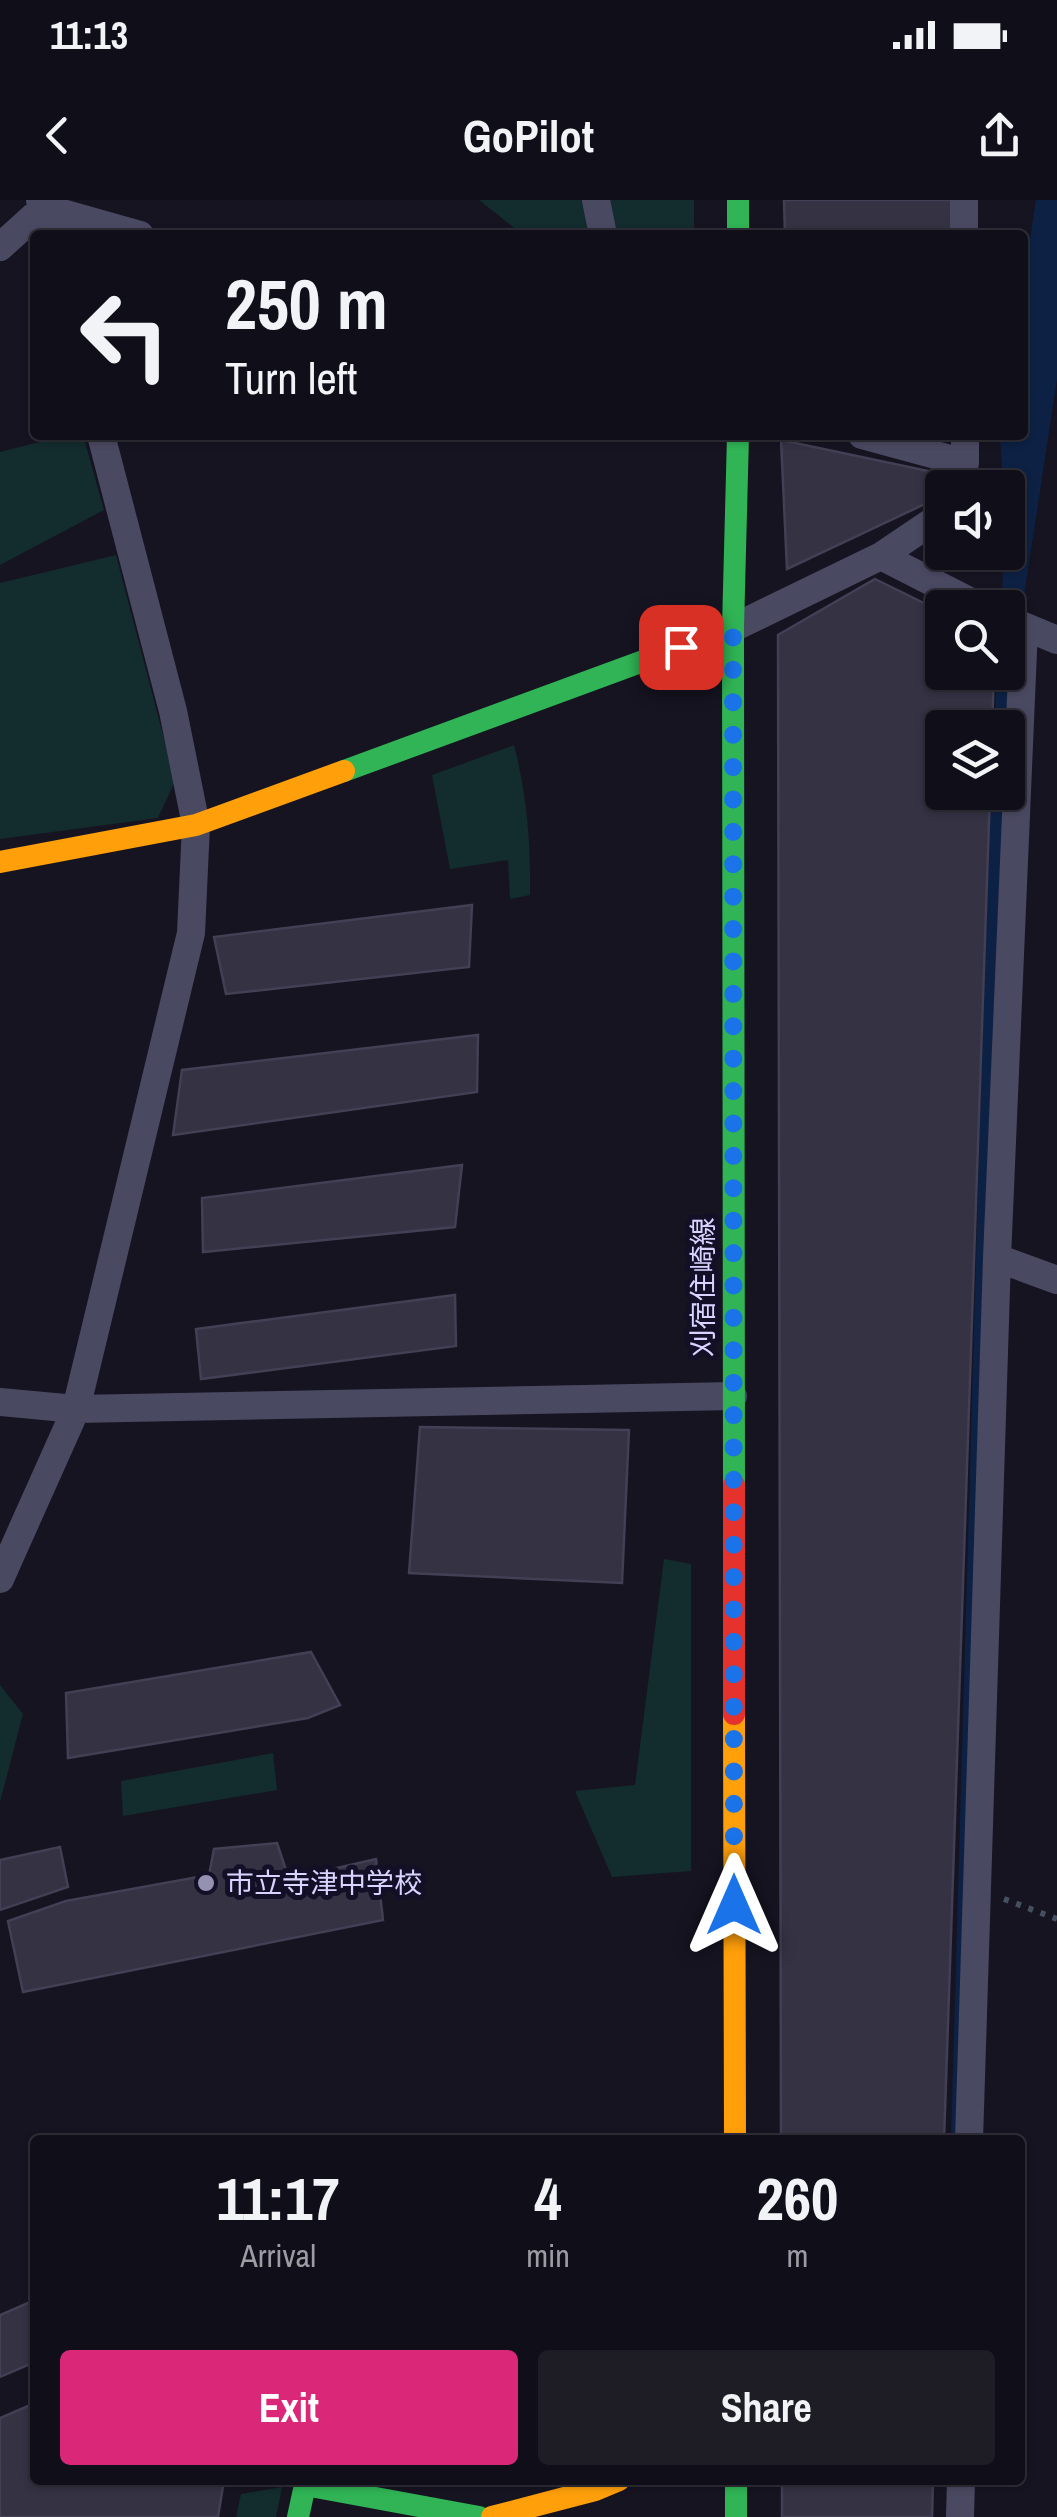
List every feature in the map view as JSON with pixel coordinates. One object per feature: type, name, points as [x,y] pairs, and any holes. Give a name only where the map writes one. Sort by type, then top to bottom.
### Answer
[{"type":"main road","points":[[738,200],[738,230]]},
{"type":"main road","name":"刈宿住崎線","points":[[735,2135],[733,628],[738,440]]},
{"type":"main road","points":[[0,862],[196,826],[733,628]]},
{"type":"main road","points":[[298,2517],[305,2485],[479,2517]]},
{"type":"main road","points":[[492,2517],[607,2485]]},
{"type":"main road","points":[[736,2485],[736,2517]]},
{"type":"street","points":[[596,200],[603,230]]},
{"type":"street","points":[[964,200],[964,230]]},
{"type":"street","points":[[44,202],[47,230]]},
{"type":"street","points":[[44,202],[125,230]]},
{"type":"street","points":[[0,248],[44,202]]},
{"type":"street","points":[[0,1578],[76,1409],[192,933],[196,826],[173,711],[102,440]]},
{"type":"street","points":[[881,440],[962,462]]},
{"type":"street","points":[[733,628],[881,556],[925,526]]},
{"type":"street","points":[[881,556],[948,590]]},
{"type":"street","points":[[1025,628],[1057,640]]},
{"type":"street","points":[[969,2135],[1014,690]]},
{"type":"street","points":[[998,1258],[1057,1280]]},
{"type":"street","points":[[0,1402],[76,1409],[732,1396]]},
{"type":"street","points":[[960,2517],[961,2485]]},
{"type":"path","points":[[975,1888],[1057,1919]]},
{"type":"green space","points":[[479,200],[694,200],[694,230],[517,230]]},
{"type":"green space","points":[[47,440],[84,440],[104,510],[0,565],[0,452]]},
{"type":"green space","points":[[116,555],[175,781],[158,818],[0,839],[0,583]]},
{"type":"green space","points":[[514,745],[527,820],[530,895],[510,899],[508,860],[450,869],[432,775]]},
{"type":"green space","points":[[664,1559],[691,1564],[691,1871],[612,1877],[575,1791],[635,1785]]},
{"type":"green space","points":[[0,1685],[23,1714],[0,1802]]},
{"type":"green space","points":[[273,1753],[277,1790],[123,1816],[121,1781]]},
{"type":"green space","points":[[282,2487],[276,2517],[236,2517],[241,2494]]},
{"type":"water","points":[[1036,200],[1057,200],[1057,379],[1025,590],[1002,590],[1003,570],[1025,570],[1025,470],[1002,470],[1000,440],[1028,440],[1028,251]]},
{"type":"water","points":[[996,690],[1018,690],[1017,710],[995,710]]},
{"type":"water","points":[[990,810],[1012,810],[963,2135],[951,2135]]},
{"type":"building","points":[[784,200],[952,200],[952,230],[785,230]]},
{"type":"building","points":[[781,440],[925,470],[925,504],[787,569]]},
{"type":"building","points":[[875,579],[925,604],[925,690],[993,690],[993,710],[925,710],[925,810],[989,810],[944,2135],[781,2135],[778,635]]},
{"type":"building","points":[[472,905],[469,967],[226,994],[214,937]]},
{"type":"building","points":[[478,1035],[477,1092],[173,1135],[182,1070]]},
{"type":"building","points":[[462,1165],[455,1227],[203,1252],[202,1198]]},
{"type":"building","points":[[455,1295],[456,1346],[201,1379],[196,1329]]},
{"type":"building","points":[[420,1427],[629,1430],[622,1583],[409,1573]]},
{"type":"building","points":[[311,1652],[340,1705],[308,1718],[68,1758],[66,1693]]},
{"type":"building","points":[[277,1843],[289,1879],[376,1859],[383,1920],[23,1992],[8,1921],[66,1901],[209,1875],[214,1849]]},
{"type":"building","points":[[60,1847],[68,1887],[0,1910],[0,1860]]},
{"type":"building","points":[[30,2302],[30,2364],[0,2377],[0,2315]]},
{"type":"building","points":[[30,2405],[30,2485],[223,2485],[218,2517],[0,2517],[0,2418]]},
{"type":"building","points":[[782,2485],[933,2485],[932,2517],[782,2517]]},
{"type":"traffic: fast","points":[[738,200],[738,230]]},
{"type":"traffic: fast","points":[[734,1485],[733,628],[738,440]]},
{"type":"traffic: fast","points":[[344,771],[733,628]]},
{"type":"traffic: fast","points":[[298,2517],[305,2485],[479,2517]]},
{"type":"traffic: fast","points":[[736,2485],[736,2517]]},
{"type":"traffic: slow","points":[[0,862],[196,825],[344,771]]},
{"type":"traffic: slow","points":[[734,1714],[735,2135]]},
{"type":"traffic: slow","points":[[492,2517],[607,2485]]},
{"type":"traffic: jam","points":[[734,1485],[734,1714]]},
{"type":"place","name":"市立寺津中学校","points":[[206,1883]]},
{"type":"route","points":[[681,647],[733,628],[734,1905]]}]
